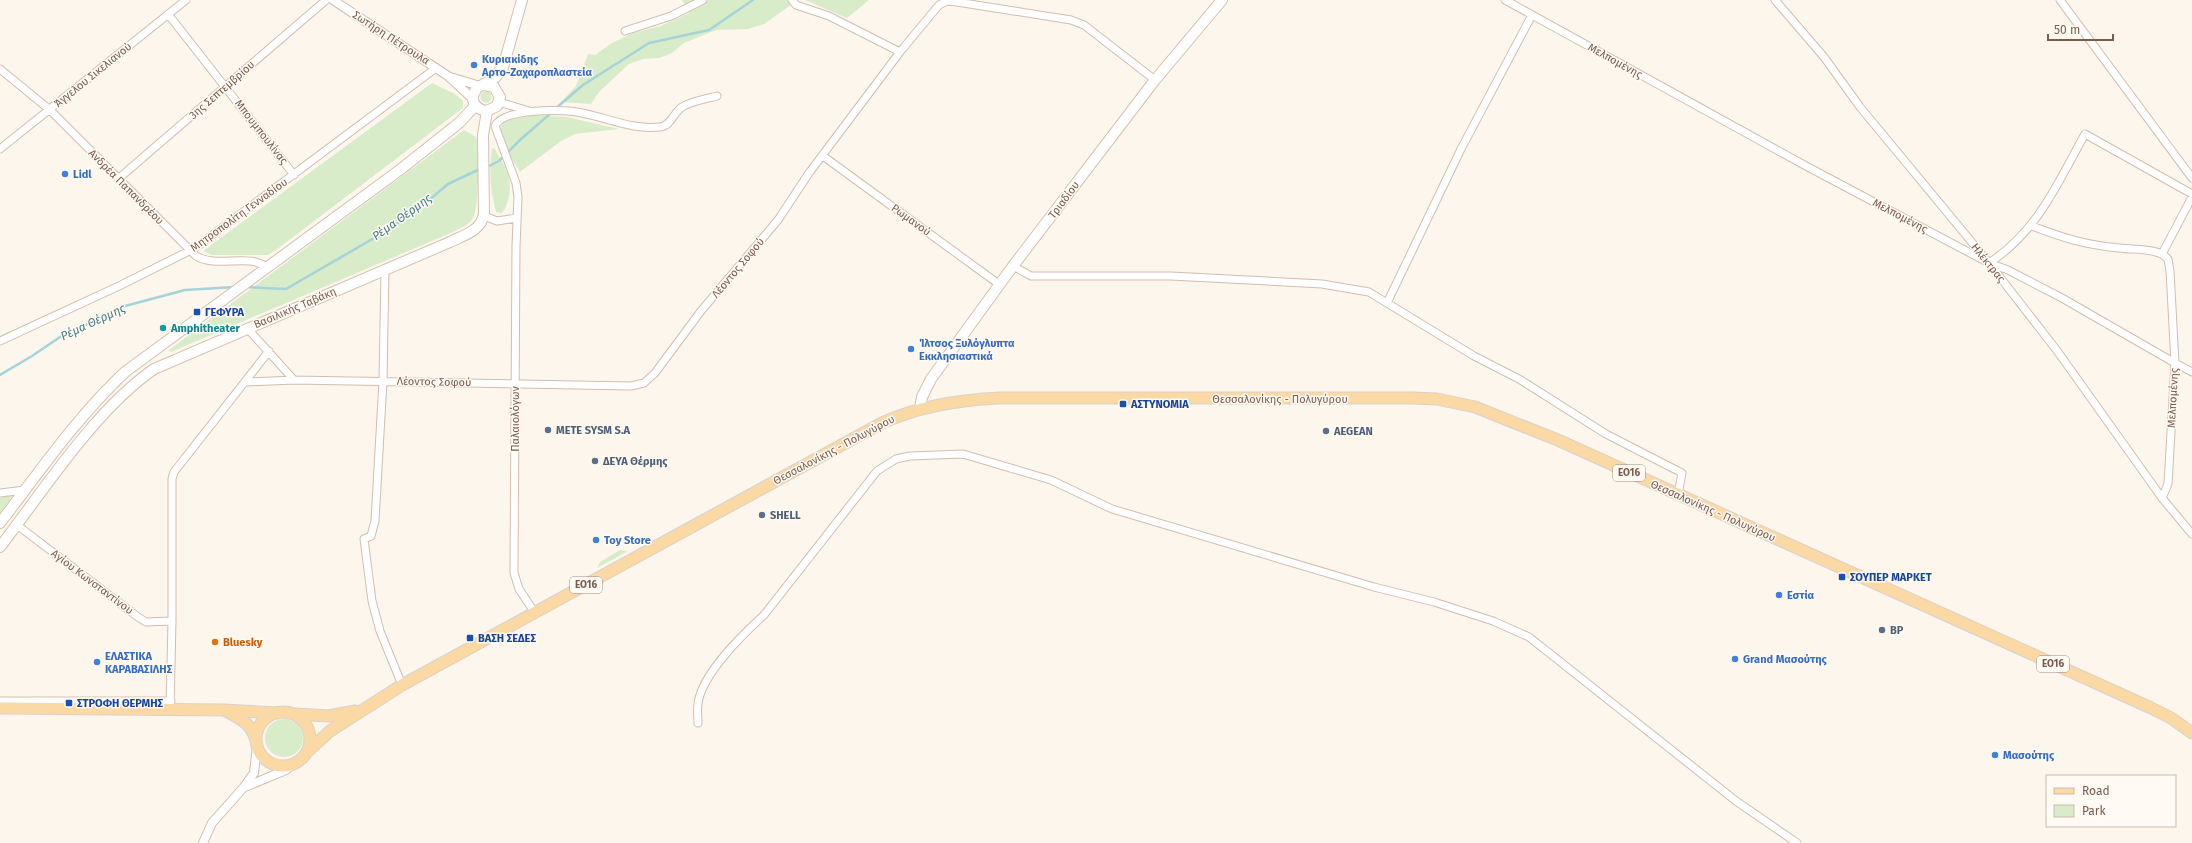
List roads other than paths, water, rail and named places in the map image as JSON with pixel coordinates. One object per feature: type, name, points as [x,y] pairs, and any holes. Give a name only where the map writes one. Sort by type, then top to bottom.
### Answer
[{"type":"main road","points":[[474,102],[480,110],[487,111],[494,109],[499,102],[496,89],[522,0]]},
{"type":"main road","name":"Τριαδίου","points":[[920,409],[922,397],[931,379],[1013,266],[1155,80],[1222,0]]},
{"type":"main road","points":[[0,523],[69,431],[115,382],[139,361],[268,268],[446,134],[474,102],[475,91],[496,77],[503,65]]},
{"type":"main road","points":[[482,85],[491,85],[496,89]]},
{"type":"main road","points":[[484,216],[483,135],[487,111]]},
{"type":"main road","name":"Βασιλικής Ταβάκη","points":[[0,547],[80,442],[126,392],[154,369],[472,231],[480,225],[484,216]]},
{"type":"main road","points":[[115,382],[126,392]]},
{"type":"main road","name":"Θεσσαλονίκης - Πολυγύρου","points":[[306,753],[330,731],[373,706],[402,685],[882,423],[920,409],[962,401],[999,398],[1437,399],[1458,403],[1494,414],[1560,441],[2149,707],[2171,718],[2192,733]]},
{"type":"main road","name":"ΕΟ16","points":[[0,708],[170,705],[224,710],[290,713]]},
{"type":"main road","name":"Θεσσαλονίκης - Πολυγύρου","points":[[290,713],[316,716],[339,715],[373,706]]},
{"type":"main road","name":"ΕΟ16","points":[[224,710],[249,724],[254,732],[257,744],[266,759],[272,763],[287,765],[294,763],[306,753]]},
{"type":"main road","points":[[257,744],[260,726],[264,720],[278,713]]},
{"type":"main road","points":[[290,713],[302,720],[307,726],[310,740],[306,753]]},
{"type":"street","name":"Άγγελου Σικελιανού","points":[[0,149],[186,0]]},
{"type":"street","name":"3ης Σεπτεμβρίου","points":[[118,179],[326,0]]},
{"type":"street","name":"Σωτήρη Πέτρουλα","points":[[333,0],[448,76],[474,102]]},
{"type":"street","points":[[625,31],[671,16],[703,0]]},
{"type":"street","points":[[792,0],[796,5],[829,16],[900,52]]},
{"type":"street","name":"Μελπομένης","points":[[1505,0],[1806,166],[1989,263],[2008,270],[2043,288],[2175,363],[2168,484],[2162,498]]},
{"type":"street","name":"Ηλέκτρας","points":[[1775,0],[1824,57],[1860,107],[1989,263],[2058,352],[2162,498],[2192,534]]},
{"type":"street","points":[[2060,0],[2192,178]]},
{"type":"street","name":"Λέοντος Σοφού","points":[[246,382],[294,380],[631,386],[644,383],[655,373],[701,311],[778,220],[809,173],[900,52],[939,4],[947,1],[1071,20],[1084,25],[1155,80]]},
{"type":"street","name":"Μπουμπουλίνας","points":[[168,14],[294,175]]},
{"type":"street","points":[[1387,303],[1461,149],[1532,15]]},
{"type":"street","name":"Μητροπολίτη Γενναδίου","points":[[0,340],[119,286],[190,251],[436,68]]},
{"type":"street","name":"Ανδρέα Παπανδρέου","points":[[0,69],[50,110],[190,251],[205,260],[254,261],[268,268]]},
{"type":"street","name":"Σωτήρη Πέτρουλα","points":[[448,76],[482,85]]},
{"type":"street","points":[[499,102],[532,113],[544,111],[564,111],[582,113],[631,126],[662,127],[672,119],[681,107],[717,96]]},
{"type":"street","name":"Παλαιολόγων","points":[[532,113],[511,114],[501,118],[494,126],[516,183],[518,197],[514,573],[519,589],[534,613]]},
{"type":"street","points":[[1989,263],[2006,252],[2032,226],[2085,134],[2192,195],[2162,254]]},
{"type":"street","name":"Ρωμανού","points":[[823,156],[1000,285]]},
{"type":"street","points":[[484,216],[497,221],[517,218]]},
{"type":"street","points":[[2032,226],[2074,242],[2121,249],[2148,250],[2162,254],[2168,259],[2175,363],[2192,372]]},
{"type":"street","points":[[1013,266],[1031,276],[1171,276],[1322,284],[1369,292],[1474,356],[1519,379],[1606,434],[1682,473],[1678,495]]},
{"type":"street","points":[[385,270],[383,381],[375,521],[371,536],[364,539],[372,601],[380,631],[402,685]]},
{"type":"street","points":[[246,328],[294,380]]},
{"type":"street","points":[[0,701],[170,705],[172,621],[172,479],[174,472],[246,382],[268,351]]},
{"type":"street","points":[[698,723],[698,703],[705,684],[723,657],[742,635],[764,615],[877,471],[896,459],[910,456],[963,454],[1052,480],[1112,509],[1374,587],[1434,602],[1493,621],[1529,636],[1736,801],[1797,843]]},
{"type":"street","points":[[0,493],[25,490]]},
{"type":"street","name":"Αγίου Κωνσταντίνου","points":[[17,525],[146,622],[172,621]]},
{"type":"street","points":[[203,843],[212,823],[244,787],[254,773],[257,744]]},
{"type":"street","points":[[244,787],[286,770],[294,763]]},
{"type":"waterway","name":"Ρέμα Θέρμης","points":[[555,109],[583,85],[649,43],[709,30],[753,0]]},
{"type":"waterway","name":"Ρέμα Θέρμης","points":[[487,167],[499,161],[521,139],[551,113]]},
{"type":"waterway","name":"Ρέμα Θέρμης","points":[[246,287],[286,289],[388,230],[422,206],[448,184],[480,169]]},
{"type":"waterway","name":"Ρέμα Θέρμης","points":[[0,375],[60,337],[125,306],[185,290],[235,287]]},
{"type":"place","name":"Κυριακίδης Αρτο-Ζαχαροπλαστεία","points":[[474,65]]},
{"type":"place","name":"Lidl","points":[[65,174]]},
{"type":"place","name":"ΓΕΦΥΡΑ","points":[[197,312]]},
{"type":"place","name":"Amphitheater","points":[[163,328]]},
{"type":"place","name":"Ίλτσος Ξυλόγλυπτα Εκκλησιαστικά","points":[[911,349]]},
{"type":"place","name":"ΑΣΤΥΝΟΜΙΑ","points":[[1123,404]]},
{"type":"place","name":"METE SYSM S.A","points":[[548,430]]},
{"type":"place","name":"AEGEAN","points":[[1326,431]]},
{"type":"place","name":"ΔΕΥΑ Θέρμης","points":[[595,461]]},
{"type":"place","name":"SHELL","points":[[762,515]]},
{"type":"place","name":"Toy Store","points":[[596,540]]},
{"type":"place","name":"ΣΟΥΠΕΡ ΜΑΡΚΕΤ","points":[[1842,577]]},
{"type":"place","name":"Εστία","points":[[1779,595]]},
{"type":"place","name":"BP","points":[[1882,630]]},
{"type":"place","name":"ΒΑΣΗ ΣΕΔΕΣ","points":[[470,638]]},
{"type":"place","name":"Bluesky","points":[[215,642]]},
{"type":"place","name":"Grand Μασούτης","points":[[1735,659]]},
{"type":"place","name":"ΕΛΑΣΤΙΚΑ ΚΑΡΑΒΑΣΙΛΗΣ","points":[[97,662]]},
{"type":"place","name":"ΣΤΡΟΦΗ ΘΕΡΜΗΣ","points":[[69,703]]},
{"type":"place","name":"Μασούτης","points":[[1995,755]]}]
